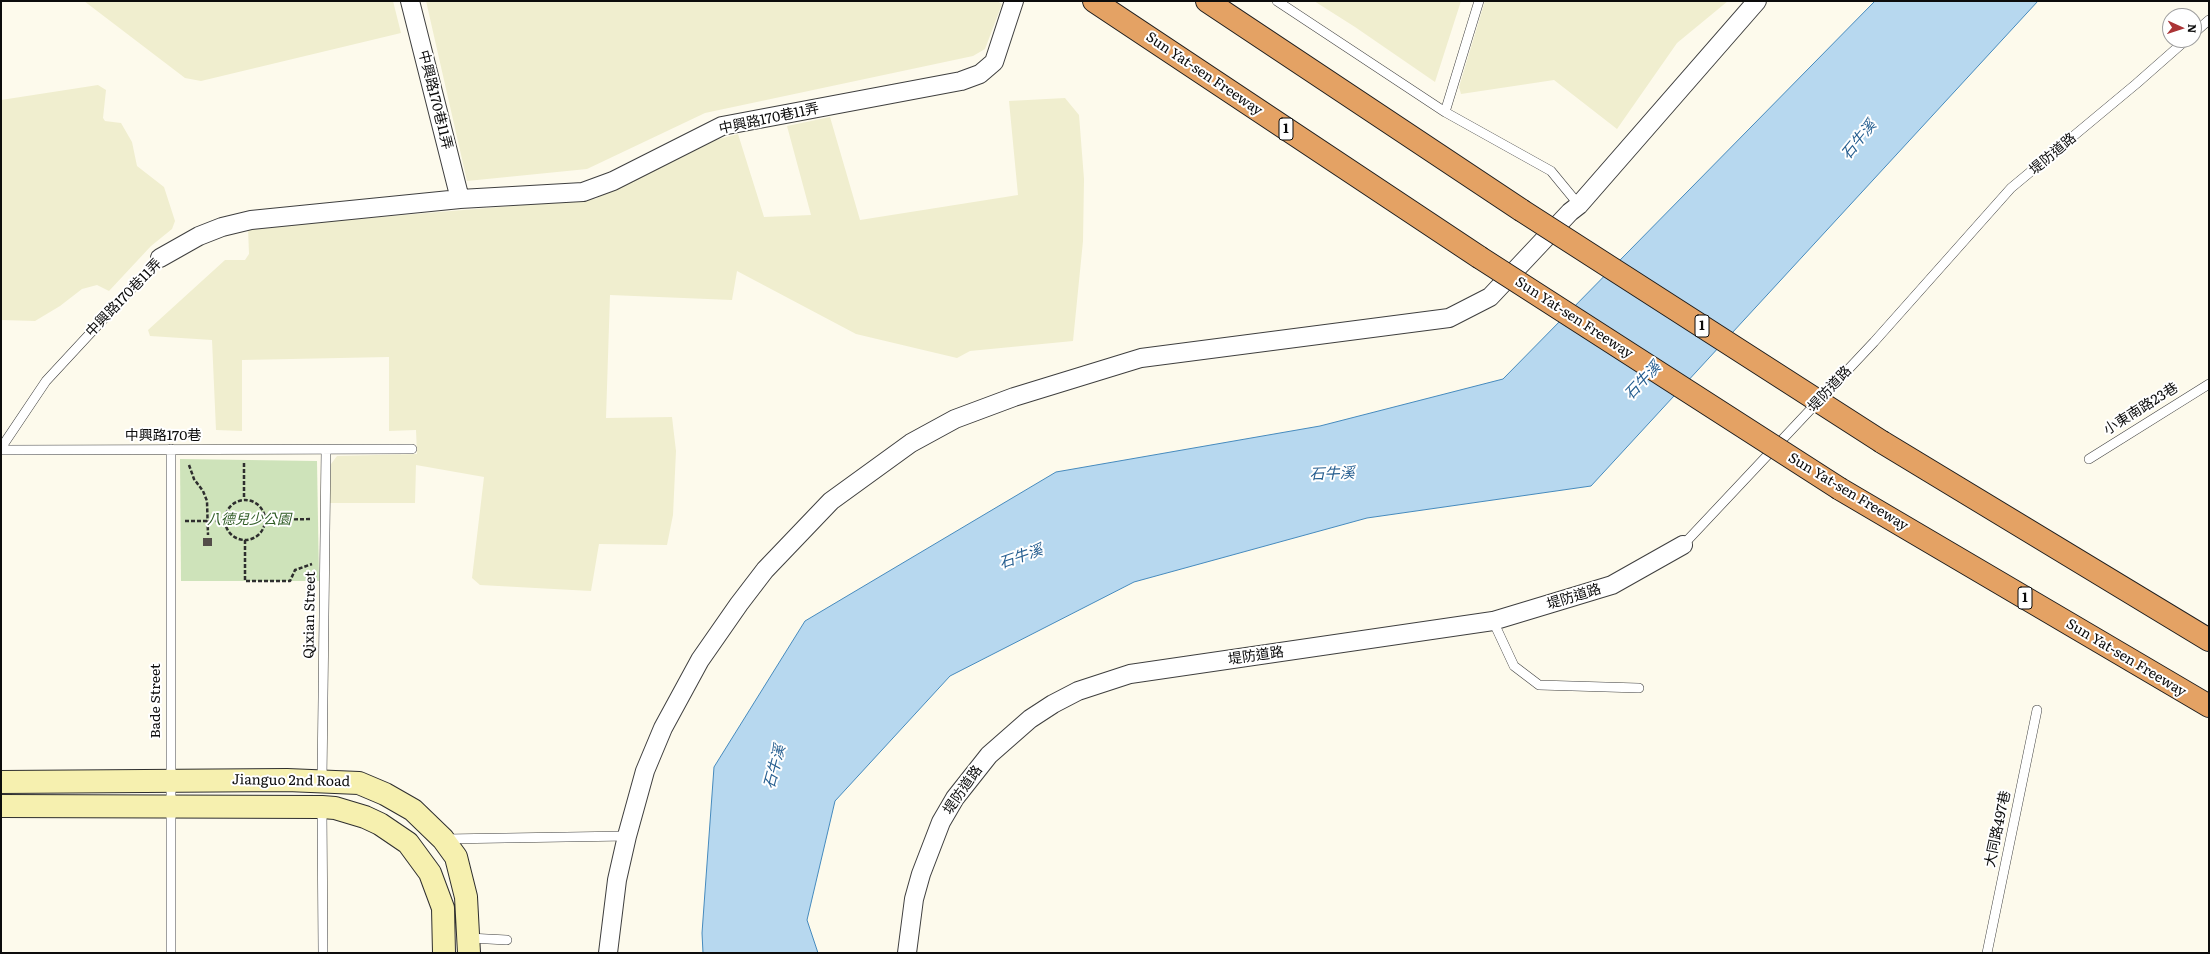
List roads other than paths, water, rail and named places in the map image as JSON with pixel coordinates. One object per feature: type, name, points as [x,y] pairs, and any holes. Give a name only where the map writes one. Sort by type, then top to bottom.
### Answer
[{"type":"highway","name":"Sun Yat-sen Freeway","points":[[1094,1],[1479,257],[1840,489],[2209,706]]},
{"type":"highway","name":"1","points":[[1207,1],[1521,210],[1882,442],[2209,640]]},
{"type":"street","name":"中興路170巷11弄","points":[[410,1],[460,200]]},
{"type":"street","name":"中興路170巷11弄","points":[[160,258],[199,236],[222,227],[251,220],[460,200],[583,192],[613,181],[722,126],[961,81],[980,74],[994,62],[1014,1]]},
{"type":"street","points":[[608,953],[618,880],[627,836],[645,771],[664,728],[700,660],[739,604],[765,570],[831,502],[911,444],[955,419],[1014,397],[1141,358],[1449,318],[1490,297],[1570,212],[1579,205],[1757,1]]},
{"type":"street","name":"堤防道路","points":[[907,953],[914,899],[920,874],[935,835],[955,798],[988,755],[1025,723],[1053,704],[1078,691],[1130,674],[1493,621],[1612,585],[1683,545]]},
{"type":"street","name":"Jianguo 2nd Road","points":[[1,782],[322,780],[359,783],[379,791],[412,810],[443,839],[456,857],[463,876],[469,945]]},
{"type":"street","name":"Jianguo 2nd Road","points":[[1,806],[171,805],[322,807],[349,812],[380,824],[408,843],[420,857],[436,884],[443,908],[444,953]]},
{"type":"lane","points":[[1277,1],[1445,112],[1551,171],[1579,205]]},
{"type":"lane","points":[[1445,112],[1479,1]]},
{"type":"lane","name":"堤防道路","points":[[1683,545],[1874,342],[2011,188],[2177,48]]},
{"type":"lane","name":"中興路170巷11弄","points":[[1,449],[46,381],[160,258]]},
{"type":"lane","name":"小東南路23巷","points":[[2089,459],[2209,384]]},
{"type":"lane","name":"中興路170巷","points":[[1,449],[412,449]]},
{"type":"lane","name":"Bade Street","points":[[171,449],[171,953]]},
{"type":"lane","name":"Qixian Street","points":[[322,780],[326,450]]},
{"type":"lane","points":[[1493,621],[1514,666],[1539,685],[1639,688]]},
{"type":"lane","name":"大同路497巷","points":[[1987,953],[2037,710]]},
{"type":"lane","points":[[322,807],[323,953]]},
{"type":"lane","points":[[443,839],[627,836]]},
{"type":"lane","points":[[469,945],[507,940]]},
{"type":"water","name":"石牛溪","points":[[1875,1],[2038,1],[1591,486],[1367,518],[1134,582],[950,676],[835,801],[807,920],[818,953],[703,953],[702,933],[714,767],[805,621],[1056,472],[1320,426],[1503,379]]},
{"type":"park label","name":"八德兒少公園","points":[[249,520]]}]
